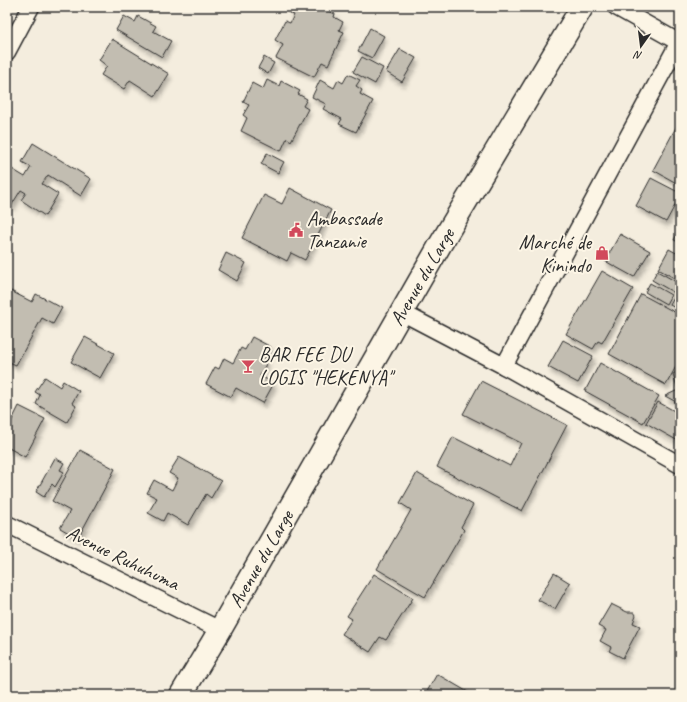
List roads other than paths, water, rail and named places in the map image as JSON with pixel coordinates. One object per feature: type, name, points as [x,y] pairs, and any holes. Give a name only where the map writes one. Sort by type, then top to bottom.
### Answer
[{"type":"main road","name":"Avenue du Large","points":[[181,695],[220,630],[440,245],[582,7]]},
{"type":"street","points":[[7,52],[31,7]]},
{"type":"street","points":[[504,366],[679,42],[616,7]]},
{"type":"street","points":[[402,312],[504,366],[680,465]]},
{"type":"street","name":"Avenue Ruhuhuma","points":[[7,524],[220,630]]},
{"type":"place","name":"Ambassade Tanzanie","points":[[296,230]]},
{"type":"place","name":"Marché de Kinindo","points":[[602,253]]},
{"type":"place","name":"BAR FEE DU LOGIS \"HEKENYA\"","points":[[248,366]]}]
